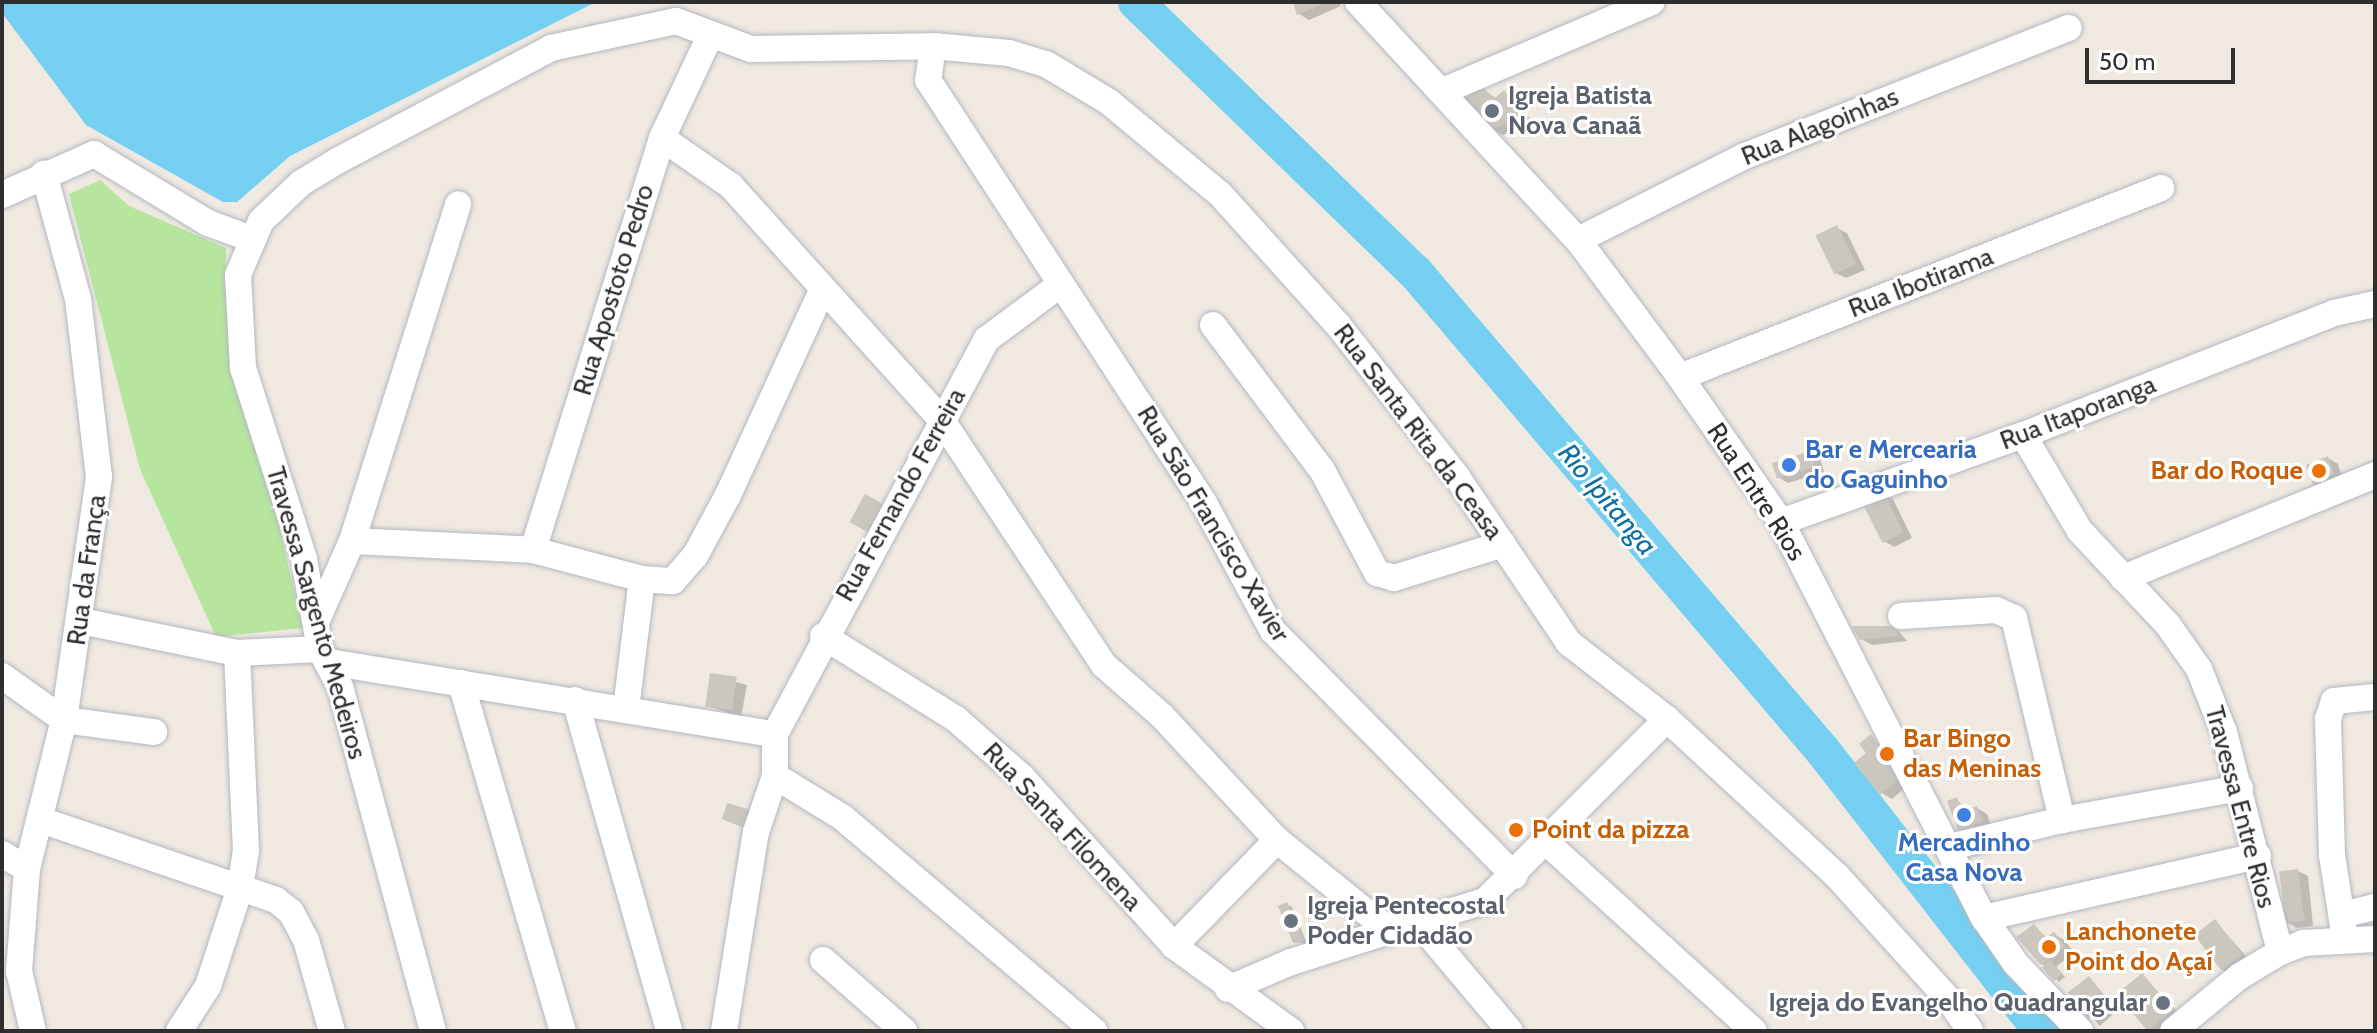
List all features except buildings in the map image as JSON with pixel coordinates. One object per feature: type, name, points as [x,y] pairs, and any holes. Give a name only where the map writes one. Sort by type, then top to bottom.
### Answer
[{"type":"street","name":"Rua Entre Rios","points":[[1358,2],[1578,240],[1680,377],[1781,522],[1984,918],[2016,964],[2080,1031]]},
{"type":"street","points":[[1443,91],[1652,2]]},
{"type":"street","name":"Travessa Sargento Medeiros","points":[[433,1031],[340,687],[324,656],[304,559],[238,344],[238,275],[249,238],[301,183],[551,48],[662,21],[676,21],[710,36]]},
{"type":"street","name":"Rua Alagoinhas","points":[[1578,240],[1745,156],[2069,28]]},
{"type":"street","name":"Rua Santa Rita da Ceasa","points":[[710,36],[751,49],[933,46],[1009,53],[1075,79],[1220,194],[1404,405],[1569,643],[1667,719],[1878,917],[1970,1031]]},
{"type":"street","name":"Rua Apostoto Pedro","points":[[533,550],[662,138],[710,36]]},
{"type":"street","name":"Rua São Francisco Xavier","points":[[933,46],[928,80],[1204,503],[1273,631],[1515,876]]},
{"type":"street","points":[[662,138],[731,186],[822,291],[941,419],[1104,665],[1162,716],[1277,840],[1391,932]]},
{"type":"street","points":[[2,195],[94,154],[208,223],[249,238]]},
{"type":"street","name":"Rua da França","points":[[33,1031],[19,971],[27,869],[64,720],[81,621],[99,477],[78,299],[44,174]]},
{"type":"street","name":"Rua Ibotirama","points":[[1680,377],[2161,188]]},
{"type":"street","points":[[316,622],[352,541],[458,204]]},
{"type":"street","name":"Rua Fernando Ferreira","points":[[775,734],[823,636],[987,339],[1061,284]]},
{"type":"street","points":[[352,541],[533,550],[664,583],[684,571],[728,495],[822,291]]},
{"type":"street","name":"Rua Itaporanga","points":[[1781,522],[2023,435],[2334,313],[2375,304]]},
{"type":"street","points":[[1213,325],[1322,470],[1382,577],[1394,578],[1503,544]]},
{"type":"street","name":"Travessa Entre Rios","points":[[2023,435],[2080,531],[2168,625],[2199,669],[2240,788],[2280,952]]},
{"type":"street","points":[[2123,578],[2375,475]]},
{"type":"street","points":[[626,709],[642,579]]},
{"type":"street","points":[[1901,616],[1996,610],[2014,618],[2062,820]]},
{"type":"street","points":[[81,621],[237,653],[324,656],[461,683],[775,734],[775,776],[756,832],[724,1031]]},
{"type":"street","name":"Rua Santa Filomena","points":[[823,636],[956,719],[1011,767],[1174,946],[1228,989],[1291,1031]]},
{"type":"street","points":[[179,1031],[208,986],[240,888],[248,829],[237,653]]},
{"type":"street","points":[[2,676],[64,720],[154,732]]},
{"type":"street","points":[[461,683],[563,1031]]},
{"type":"street","points":[[2343,927],[2332,855],[2328,719],[2334,701],[2375,697]]},
{"type":"street","points":[[575,700],[669,1031]]},
{"type":"street","points":[[1228,989],[1291,962],[1485,901],[1515,876],[1667,719]]},
{"type":"street","points":[[775,776],[842,817],[1094,1031]]},
{"type":"street","points":[[1950,847],[2062,820],[2240,788]]},
{"type":"street","points":[[41,820],[276,900],[300,925],[332,1031]]},
{"type":"street","points":[[1174,946],[1277,840]]},
{"type":"street","points":[[1546,842],[1754,1031]]},
{"type":"street","points":[[2,854],[27,869]]},
{"type":"street","points":[[1984,918],[2258,856]]},
{"type":"street","points":[[2186,1027],[2240,976],[2280,952],[2343,927],[2375,907]]},
{"type":"street","points":[[1419,923],[1510,1031]]},
{"type":"street","points":[[2343,927],[2375,939]]},
{"type":"street","points":[[823,960],[904,1031]]},
{"type":"green space","points":[[100,180],[129,206],[226,248],[226,302],[303,628],[216,637],[140,469],[69,194]]},
{"type":"water","points":[[2,2],[596,2],[290,156],[237,202],[223,202],[86,125],[2,13]]},
{"type":"waterway","name":"Rio Ipitanga","points":[[1136,2],[1415,272],[1823,751],[2041,1031]]},
{"type":"place","name":"Igreja Batista Nova Canaã","points":[[1492,111]]},
{"type":"place","name":"Bar e Mercearia do Gaguinho","points":[[1789,465]]},
{"type":"place","name":"Bar do Roque","points":[[2319,471]]},
{"type":"place","name":"Bar Bingo das Meninas","points":[[1887,754]]},
{"type":"place","name":"Mercadinho Casa Nova","points":[[1964,815]]},
{"type":"place","name":"Point da pizza","points":[[1516,830]]},
{"type":"place","name":"Igreja Pentecostal Poder Cidadão","points":[[1291,921]]},
{"type":"place","name":"Lanchonete Point do Açaí","points":[[2049,947]]},
{"type":"place","name":"Igreja do Evangelho Quadrangular","points":[[2163,1003]]}]
